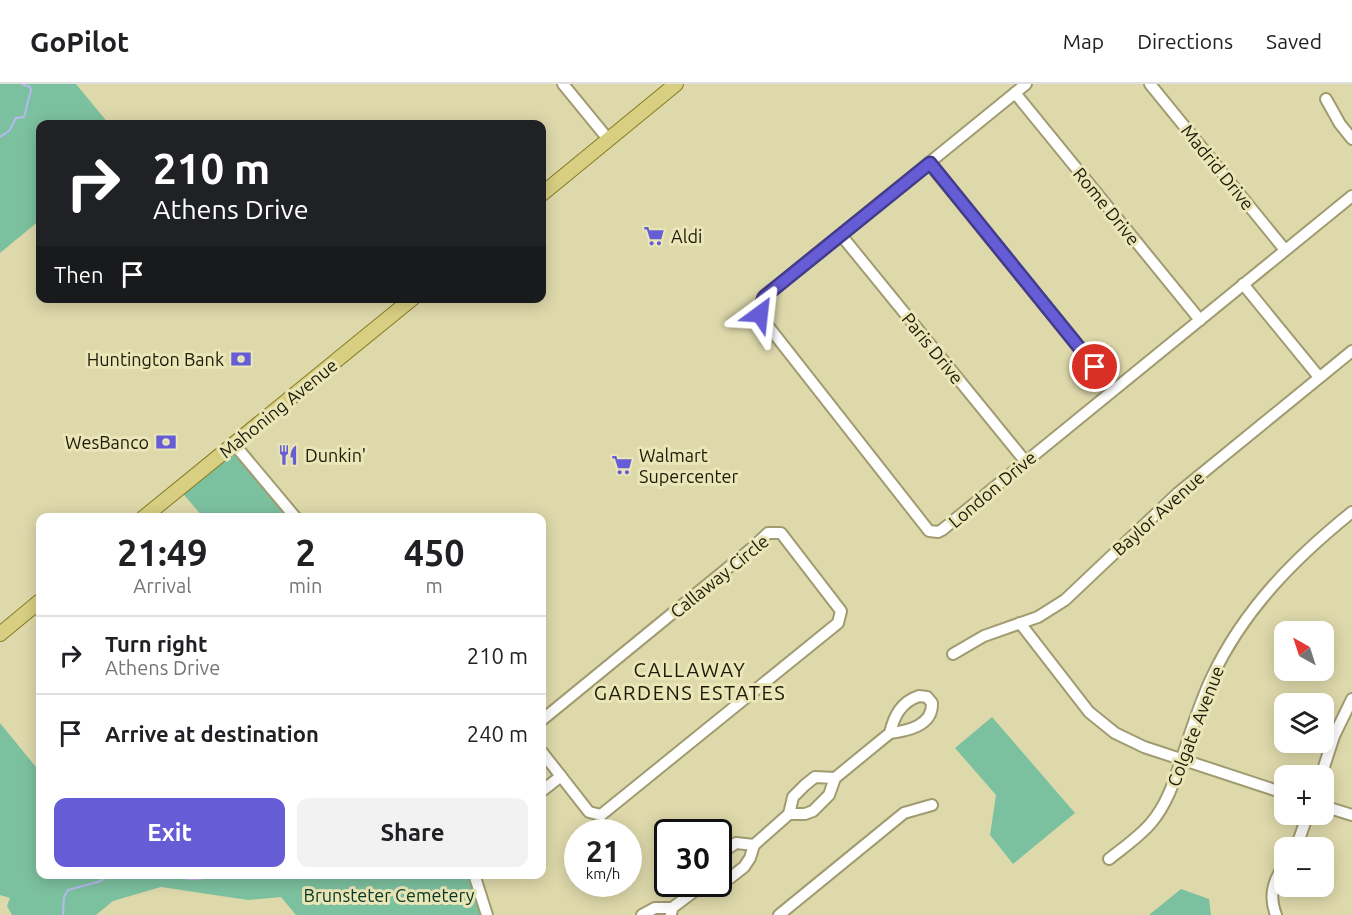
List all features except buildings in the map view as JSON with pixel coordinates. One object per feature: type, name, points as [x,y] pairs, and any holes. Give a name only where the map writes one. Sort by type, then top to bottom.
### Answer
[{"type":"main road","points":[[546,191],[676,84]]},
{"type":"main road","name":"Mahoning Avenue","points":[[149,513],[407,303]]},
{"type":"main road","points":[[0,634],[36,604]]},
{"type":"street","points":[[563,84],[608,139]]},
{"type":"street","points":[[841,235],[1026,84]]},
{"type":"street","name":"Madrid Drive","points":[[1150,84],[1285,250]]},
{"type":"street","name":"Rome Drive","points":[[1015,93],[1200,320]]},
{"type":"street","points":[[1326,99],[1340,124],[1352,139]]},
{"type":"street","points":[[930,163],[1113,389]]},
{"type":"street","name":"London Drive","points":[[841,235],[764,297],[760,307],[761,317],[930,531],[938,532],[1352,196]]},
{"type":"street","name":"Paris Drive","points":[[841,235],[1025,461]]},
{"type":"street","points":[[1243,284],[1319,377]]},
{"type":"street","name":"Baylor Avenue","points":[[953,654],[984,636],[1038,617],[1065,600],[1178,493],[1352,351]]},
{"type":"street","points":[[234,444],[292,513]]},
{"type":"street","name":"Colgate Avenue","points":[[1110,859],[1142,833],[1158,814],[1169,793],[1212,678],[1228,647],[1252,610],[1288,567],[1352,512]]},
{"type":"street","name":"Callaway Circle","points":[[546,717],[768,533],[776,532],[785,536],[841,611],[838,623],[604,813],[599,815],[589,812],[546,757]]},
{"type":"street","points":[[1020,623],[1081,703],[1099,722],[1131,741],[1274,790]]},
{"type":"street","points":[[1325,765],[1352,699]]},
{"type":"street","points":[[789,814],[805,814],[813,811],[829,795],[835,778],[890,733]]},
{"type":"street","points":[[546,788],[561,776]]},
{"type":"street","points":[[732,876],[744,867],[750,858],[754,844],[789,814],[793,797],[805,785],[815,777],[835,778]]},
{"type":"street","points":[[779,915],[904,813],[932,805]]},
{"type":"street","points":[[1334,809],[1352,815]]},
{"type":"street","points":[[732,846],[736,843],[754,844]]},
{"type":"street","points":[[476,879],[488,915]]},
{"type":"street","points":[[1274,886],[1272,895],[1276,915]]},
{"type":"street","points":[[642,915],[655,908],[672,912],[689,897]]},
{"type":"green space","points":[[0,84],[76,84],[106,120],[36,120],[36,223],[0,253]]},
{"type":"green space","points":[[234,444],[293,513],[200,513],[179,489]]},
{"type":"green space","points":[[992,717],[1075,813],[1013,864],[990,835],[996,795],[955,748]]},
{"type":"green space","name":"Brunsteter Cemetery","points":[[0,723],[36,767],[36,879],[475,879],[487,915],[296,915],[281,897],[248,900],[161,887],[113,901],[96,915],[12,915],[7,906],[10,898],[0,895]]},
{"type":"green space","points":[[1181,889],[1209,899],[1211,915],[1149,915]]},
{"type":"waterway","points":[[0,137],[9,131],[16,118],[24,117],[31,90],[30,87],[22,84]]},
{"type":"waterway","points":[[63,915],[64,897],[68,890],[104,879]]},
{"type":"waterway","points":[[196,879],[202,879]]},
{"type":"place","name":"Aldi","points":[[654,236]]},
{"type":"place","name":"Huntington Bank","points":[[241,359]]},
{"type":"place","name":"WesBanco","points":[[166,442]]},
{"type":"place","name":"Dunkin'","points":[[288,455]]},
{"type":"place","name":"Walmart Supercenter","points":[[622,465]]},
{"type":"district","name":"CALLAWAY GARDENS ESTATES","points":[[690,680]]},
{"type":"route","points":[[760,314],[764,297],[930,163],[1095,367]]}]
